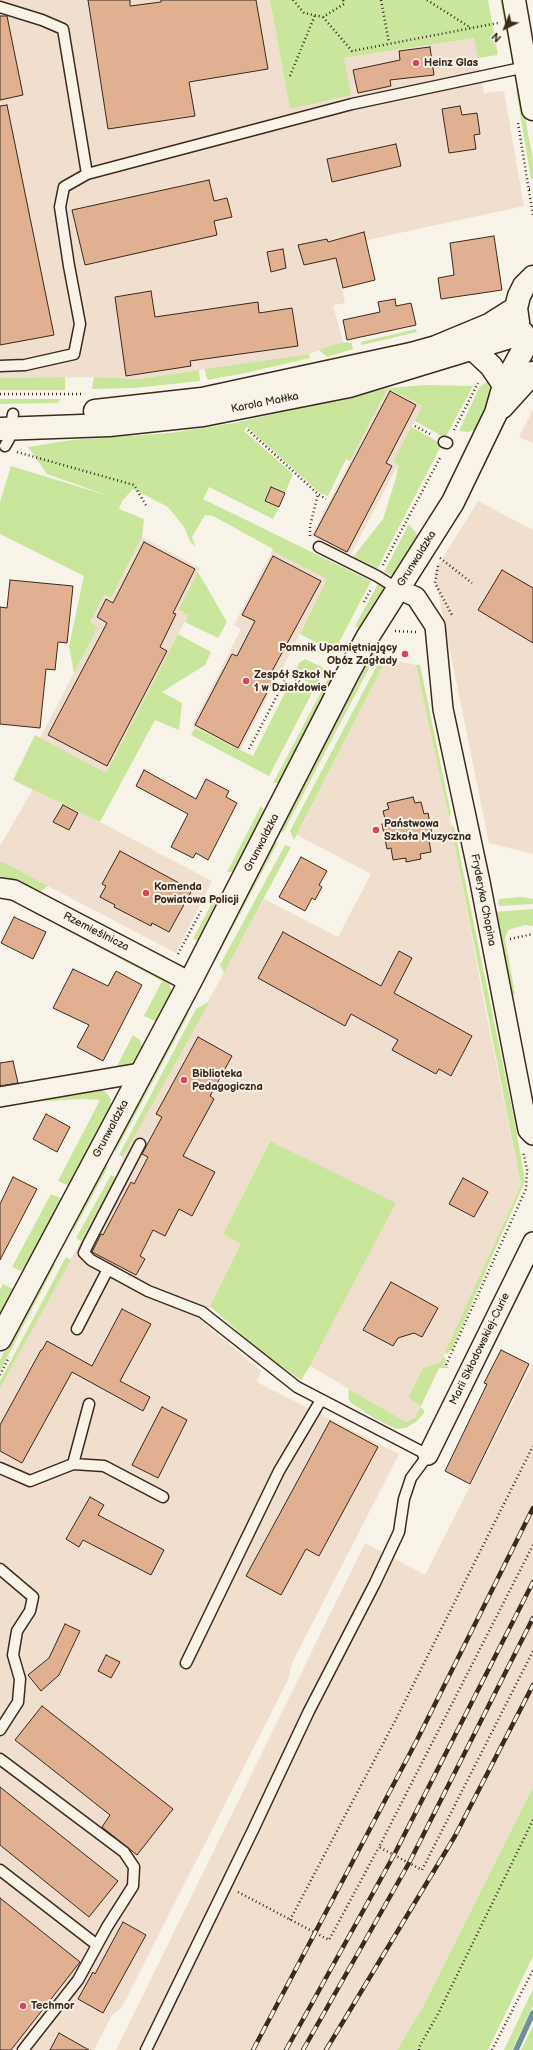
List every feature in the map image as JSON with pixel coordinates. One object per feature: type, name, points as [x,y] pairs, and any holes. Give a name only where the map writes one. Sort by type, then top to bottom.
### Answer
[{"type":"street","points":[[514,0],[533,109]]},
{"type":"street","points":[[528,339],[518,321],[516,308],[519,296],[524,286],[533,277]]},
{"type":"street","name":"Karola Małłka","points":[[6,427],[92,412],[202,399],[410,354],[436,346],[489,325],[516,308]]},
{"type":"street","name":"Karola Małłka","points":[[6,427],[109,425],[203,415],[349,386],[473,349],[528,339]]},
{"type":"street","name":"Grunwaldzka","points":[[0,1339],[140,1073],[190,982],[348,673],[398,589],[453,502],[496,414],[504,385],[528,339]]},
{"type":"street","points":[[473,349],[491,366],[504,385]]},
{"type":"street","name":"Grunwaldzka","points":[[496,414],[533,373]]},
{"type":"street","name":"Fryderyka Chopina","points":[[398,589],[411,606],[426,612],[435,626],[443,709],[492,943],[528,1101],[527,1140]]},
{"type":"street","name":"Rzemieślnicza","points":[[5,887],[190,982]]},
{"type":"street","points":[[0,1097],[140,1073]]},
{"type":"street","name":"Marii Skłodowskiej-Curie","points":[[428,1455],[533,1242]]},
{"type":"lane","points":[[0,7],[42,20],[63,29],[87,174]]},
{"type":"lane","points":[[0,366],[25,365],[74,354],[80,324],[60,207],[64,187],[87,174],[352,104],[526,67]]},
{"type":"lane","points":[[319,547],[377,576],[398,589]]},
{"type":"lane","points":[[140,1144],[84,1253],[91,1260],[148,1291],[202,1312],[297,1387],[428,1455],[411,1478],[396,1538],[309,1711],[146,2050]]},
{"type":"lane","points":[[76,1329],[108,1269]]},
{"type":"lane","points":[[186,1664],[279,1471],[321,1400]]},
{"type":"lane","points":[[73,1464],[89,1404]]},
{"type":"lane","points":[[0,1468],[30,1482],[73,1464],[104,1466],[163,1498]]},
{"type":"lane","points":[[0,1569],[34,1597],[30,1611],[16,1631],[13,1655],[20,1679],[18,1702],[0,1730]]},
{"type":"lane","points":[[0,1759],[124,1852],[134,1867],[134,1886],[78,1980],[23,2050]]},
{"type":"lane","points":[[0,1870],[97,1946]]},
{"type":"path","points":[[293,0],[304,13],[323,17],[352,51],[501,23]]},
{"type":"path","points":[[323,17],[344,4],[343,0]]},
{"type":"path","points":[[381,0],[389,43]]},
{"type":"path","points":[[427,0],[472,28]]},
{"type":"path","points":[[290,76],[315,15]]},
{"type":"path","points":[[0,394],[92,393]]},
{"type":"path","points":[[415,426],[446,442]]},
{"type":"path","points":[[6,427],[21,454],[134,485],[147,507]]},
{"type":"path","points":[[248,430],[318,494],[326,499]]},
{"type":"path","points":[[318,494],[309,535],[319,547]]},
{"type":"path","points":[[437,596],[446,600],[435,583],[437,556],[472,583]]},
{"type":"path","points":[[249,750],[288,675],[317,692]]},
{"type":"path","points":[[492,943],[533,934]]},
{"type":"path","points":[[446,1365],[526,1189],[527,1140]]},
{"type":"path","points":[[290,1920],[395,1721],[533,1446]]},
{"type":"path","points":[[226,1886],[329,1940],[379,1847],[533,1545]]},
{"type":"path","points":[[379,1847],[422,1870],[533,1652]]},
{"type":"path","points":[[419,2050],[419,2047],[438,2014],[533,1820]]},
{"type":"path","points":[[492,2050],[533,1970]]},
{"type":"shaded area","name":"Heinz Glas","points":[[0,0],[270,0],[290,108],[344,58],[475,38],[484,93],[504,91],[524,206],[335,247],[345,303],[333,305],[343,342],[309,354],[138,379],[100,377],[0,378]]},
{"type":"shaded area","points":[[388,388],[423,406],[393,462],[398,465],[350,556],[311,536]]},
{"type":"shaded area","points":[[533,409],[533,443],[519,437]]},
{"type":"shaded area","points":[[478,501],[533,530],[533,854],[489,843],[434,572]]},
{"type":"shaded area","points":[[142,537],[200,568],[178,610],[188,615],[106,773],[40,738],[98,627],[89,622],[104,594],[111,598]]},
{"type":"shaded area","name":"Zespół Szkoł Nr 1 w Działdowie","points":[[272,551],[328,579],[240,751],[192,726],[241,629],[234,625]]},
{"type":"shaded area","points":[[387,658],[416,665],[454,838],[483,998],[521,1185],[441,1362],[423,1368],[408,1398],[421,1406],[415,1418],[406,1422],[310,1366],[396,1203],[269,1142],[223,1234],[242,1244],[202,1321],[261,1371],[257,1382],[399,1454],[292,1663],[288,1680],[122,2007],[112,2015],[94,2050],[0,2050],[0,1388],[116,1177],[123,1157],[264,899],[338,937],[371,874],[297,835]]},
{"type":"shaded area","points":[[33,789],[100,822],[212,881],[176,953],[0,861],[0,846]]},
{"type":"shaded area","points":[[533,1362],[533,1787],[423,2007],[406,2036],[397,2050],[116,2050],[365,1543],[425,1575]]},
{"type":"green space","points":[[270,0],[488,0],[498,55],[478,58],[474,38],[344,58],[351,95],[290,109]]},
{"type":"green space","points":[[500,0],[505,0],[514,51],[511,56]]},
{"type":"green space","points":[[516,89],[521,95],[533,160],[533,179],[531,179]]},
{"type":"green space","points":[[416,329],[417,332],[362,345],[361,342]]},
{"type":"green space","points":[[343,342],[352,343],[353,349],[327,357],[319,350]]},
{"type":"green space","points":[[309,354],[310,358],[250,372],[208,380],[206,376],[205,369]]},
{"type":"green space","points":[[199,370],[200,381],[135,388],[92,389],[94,377],[138,379]]},
{"type":"green space","points":[[65,377],[65,390],[0,390],[0,378]]},
{"type":"green space","points":[[489,379],[491,398],[477,429],[468,432],[459,431],[479,388]]},
{"type":"green space","points":[[426,385],[473,386],[445,438],[415,421],[422,406],[388,388]]},
{"type":"green space","points":[[388,388],[350,461],[346,459],[328,496],[320,493],[247,427],[244,431],[293,474],[285,493],[271,487],[265,500],[279,507],[273,519],[209,487],[203,499],[371,581],[334,652],[300,634],[327,579],[272,551],[273,549],[213,516],[205,515],[192,537],[196,547],[191,543],[184,527],[168,507],[133,489],[122,501],[119,509],[144,519],[142,537],[111,598],[104,595],[90,622],[98,627],[74,673],[69,646],[84,576],[0,534],[0,502],[11,466],[109,496],[47,474],[28,447],[72,440],[170,433],[234,423]]},
{"type":"green space","points":[[0,399],[61,399],[58,403],[0,404]]},
{"type":"green space","points":[[411,427],[442,444],[377,569],[353,557],[383,519],[396,478],[398,465],[393,462]]},
{"type":"green space","points":[[409,524],[419,537],[394,577],[384,572]]},
{"type":"green space","points":[[198,572],[227,622],[218,638],[185,622],[188,615],[178,610]]},
{"type":"green space","points":[[378,584],[387,590],[364,631],[355,626]]},
{"type":"green space","points":[[178,634],[211,652],[205,665],[162,692],[182,703],[179,730],[155,720],[100,822],[13,780],[35,735],[106,773]]},
{"type":"green space","points":[[373,653],[376,655],[283,833],[280,829]]},
{"type":"green space","points":[[382,656],[387,658],[294,840],[290,831]]},
{"type":"green space","points":[[305,659],[326,669],[316,686],[294,675],[299,663]]},
{"type":"green space","points":[[416,665],[420,665],[451,814],[449,817]]},
{"type":"green space","points":[[331,673],[336,678],[280,783],[273,783]]},
{"type":"green space","points":[[290,683],[312,693],[269,776],[191,735],[195,728],[253,756]]},
{"type":"green space","points":[[261,806],[266,813],[235,872],[227,872]]},
{"type":"green space","points":[[451,826],[454,827],[515,1123],[525,1181],[452,1349],[447,1354],[445,1352],[521,1185]]},
{"type":"green space","points":[[278,842],[215,961],[210,957],[273,843]]},
{"type":"green space","points":[[285,845],[291,847],[224,973],[220,965]]},
{"type":"green space","points":[[0,861],[48,886],[35,895],[0,876]]},
{"type":"green space","points":[[521,897],[533,899],[533,904],[500,906],[498,904],[499,899]]},
{"type":"green space","points":[[212,903],[218,904],[202,937],[197,940],[193,939]]},
{"type":"green space","points":[[533,909],[533,926],[525,925],[508,930],[505,939],[515,994],[512,995],[495,912]]},
{"type":"green space","points":[[35,910],[168,980],[172,992],[157,1022],[144,1016],[162,981],[34,913]]},
{"type":"green space","points":[[193,1001],[186,1019],[116,1151],[112,1147],[188,1006]]},
{"type":"green space","points":[[210,1001],[123,1157],[119,1155],[196,1009]]},
{"type":"green space","points":[[133,1035],[140,1040],[142,1048],[137,1060],[128,1068],[103,1075],[96,1070],[117,1066]]},
{"type":"green space","points":[[98,1088],[108,1094],[111,1100],[110,1109],[69,1186],[58,1181],[100,1100],[82,1099],[17,1103]]},
{"type":"green space","points":[[270,1141],[396,1203],[310,1366],[301,1380],[262,1353],[210,1306],[241,1244],[223,1234]]},
{"type":"green space","points":[[104,1163],[108,1167],[74,1230],[69,1229]]},
{"type":"green space","points":[[111,1175],[116,1177],[81,1241],[76,1238]]},
{"type":"green space","points":[[51,1194],[62,1199],[31,1260],[21,1271],[12,1267]]},
{"type":"green space","points":[[66,1257],[71,1260],[0,1388],[0,1381]]},
{"type":"green space","points":[[51,1263],[55,1265],[0,1371],[0,1360]]},
{"type":"green space","points":[[3,1284],[16,1290],[0,1317],[0,1290]]},
{"type":"green space","points":[[443,1356],[446,1360],[444,1365],[449,1368],[439,1368],[421,1406],[408,1398],[423,1368],[441,1362]]},
{"type":"green space","points":[[349,1389],[406,1422],[415,1418],[420,1407],[424,1410],[424,1413],[417,1421],[406,1428],[396,1429],[374,1418],[351,1403],[348,1398]]},
{"type":"green space","points":[[533,1787],[533,1956],[488,2050],[397,2050],[423,2007]]},
{"type":"green space","points":[[533,1989],[533,2006],[512,2050],[504,2050]]},
{"type":"green space","points":[[533,2026],[533,2050],[521,2050]]},
{"type":"building","points":[[88,0],[130,0],[130,6],[161,2],[161,0],[256,0],[268,69],[189,82],[195,116],[108,129]]},
{"type":"building","points":[[0,16],[7,16],[23,95],[0,100]]},
{"type":"building","points":[[430,47],[434,75],[390,80],[391,86],[358,93],[353,70],[400,60],[399,51]]},
{"type":"building","points":[[7,105],[54,335],[0,345],[0,106]]},
{"type":"building","points":[[460,106],[462,115],[477,113],[480,134],[474,135],[476,149],[449,153],[442,109]]},
{"type":"building","points":[[396,144],[401,166],[332,182],[327,159]]},
{"type":"building","points":[[209,180],[214,201],[227,198],[232,217],[214,221],[217,235],[85,265],[72,210]]},
{"type":"building","points":[[364,232],[375,280],[343,288],[336,258],[304,265],[298,245],[327,239],[328,242]]},
{"type":"building","points":[[494,236],[502,290],[441,299],[438,278],[454,275],[450,243]]},
{"type":"building","points":[[283,249],[286,268],[271,272],[267,252]]},
{"type":"building","points":[[151,291],[155,317],[258,302],[259,313],[292,308],[298,346],[190,361],[191,366],[126,376],[115,297]]},
{"type":"building","points":[[395,299],[396,306],[411,303],[416,325],[347,340],[343,320],[380,312],[378,302]]},
{"type":"building","points":[[390,391],[416,405],[386,463],[392,466],[347,552],[314,535]]},
{"type":"building","points":[[271,487],[285,493],[279,507],[265,501]]},
{"type":"building","points":[[144,542],[195,569],[173,613],[176,614],[160,647],[167,651],[107,766],[48,735],[107,623],[97,617],[106,599],[113,603]]},
{"type":"building","name":"Zespół Szkoł Nr 1 w Działdowie","points":[[273,556],[321,581],[271,673],[276,675],[238,748],[195,725],[232,654],[237,656],[255,621],[242,615]]},
{"type":"building","points":[[502,570],[533,588],[533,643],[478,610]]},
{"type":"building","points":[[10,580],[73,586],[67,643],[58,642],[55,670],[46,669],[40,728],[0,724],[0,607],[7,608]]},
{"type":"building","points":[[144,770],[196,799],[206,779],[229,791],[226,797],[237,803],[208,860],[196,853],[193,858],[171,847],[188,814],[136,786]]},
{"type":"building","points":[[413,797],[415,803],[421,802],[424,814],[428,813],[433,839],[429,840],[431,852],[420,854],[421,859],[406,862],[406,858],[393,860],[391,848],[387,849],[382,824],[386,823],[383,811],[389,809],[387,803]]},
{"type":"building","points":[[63,805],[78,813],[69,830],[53,822]]},
{"type":"building","name":"Komenda Powiatowa Policji","points":[[120,851],[192,890],[169,932],[152,923],[151,926],[114,907],[115,905],[100,897],[106,886],[102,884]]},
{"type":"building","points":[[301,857],[327,871],[319,885],[322,887],[315,900],[312,898],[305,911],[279,897]]},
{"type":"building","points":[[14,917],[46,932],[33,959],[1,943]]},
{"type":"building","points":[[283,932],[381,986],[399,951],[412,958],[394,993],[472,1036],[451,1076],[439,1069],[436,1074],[392,1050],[398,1040],[351,1014],[345,1026],[258,978]]},
{"type":"building","points":[[73,969],[108,986],[116,971],[142,985],[103,1061],[77,1047],[89,1025],[53,1008]]},
{"type":"building","points":[[198,1037],[232,1056],[210,1096],[214,1099],[183,1156],[215,1172],[192,1216],[179,1209],[165,1236],[153,1230],[140,1256],[145,1259],[136,1275],[92,1252],[101,1234],[103,1235],[131,1182],[134,1184],[148,1157],[142,1154],[162,1117],[156,1114]]},
{"type":"building","points":[[13,1061],[18,1083],[0,1086],[0,1063]]},
{"type":"building","points":[[46,1114],[70,1127],[57,1152],[33,1139]]},
{"type":"building","points":[[13,1177],[37,1189],[0,1260],[0,1204]]},
{"type":"building","points":[[463,1178],[488,1192],[474,1217],[449,1204]]},
{"type":"building","points":[[391,1282],[438,1308],[422,1337],[414,1333],[398,1338],[393,1346],[363,1330]]},
{"type":"building","points":[[122,1309],[151,1324],[120,1381],[150,1397],[143,1411],[72,1372],[22,1463],[0,1451],[0,1425],[47,1341],[92,1366]]},
{"type":"building","points":[[501,1350],[529,1364],[470,1484],[445,1471],[487,1384],[484,1383]]},
{"type":"building","points":[[162,1407],[187,1420],[158,1478],[132,1465]]},
{"type":"building","points":[[330,1421],[378,1447],[319,1556],[306,1549],[281,1595],[246,1576]]},
{"type":"building","points":[[90,1497],[104,1505],[98,1515],[164,1550],[151,1575],[83,1540],[79,1547],[66,1539]]},
{"type":"building","points":[[65,1624],[80,1631],[59,1675],[41,1691],[28,1675],[49,1658]]},
{"type":"building","points":[[106,1655],[120,1662],[111,1678],[98,1671]]},
{"type":"building","points":[[42,1706],[173,1809],[137,1855],[102,1827],[110,1815],[15,1740]]},
{"type":"building","points":[[0,1787],[118,1881],[89,1917],[0,1845]]},
{"type":"building","name":"Techmor","points":[[0,1898],[80,1962],[11,2050],[0,2050]]},
{"type":"building","points":[[123,1922],[146,1935],[103,2013],[78,1999],[93,1972],[95,1974]]},
{"type":"building","points":[[59,2033],[89,2050],[50,2050]]},
{"type":"waterway","points":[[516,2050],[533,2013]]},
{"type":"railway","points":[[253,2050],[417,1740],[533,1508]]},
{"type":"railway","points":[[286,2050],[394,1855],[533,1582]]},
{"type":"railway","points":[[303,2050],[409,1863],[533,1618]]},
{"type":"railway","points":[[326,2050],[455,1836],[533,1685]]},
{"type":"place","name":"Heinz Glas","points":[[416,63]]},
{"type":"place","name":"Pomnik Upamiętniający Obóz Zagłady","points":[[405,654]]},
{"type":"place","name":"Zespół Szkoł Nr 1 w Działdowie","points":[[246,681]]},
{"type":"place","name":"Państwowa Szkoła Muzyczna","points":[[376,830]]},
{"type":"place","name":"Komenda Powiatowa Policji","points":[[146,893]]},
{"type":"place","name":"Biblioteka Pedagogiczna","points":[[184,1080]]},
{"type":"place","name":"Techmor","points":[[23,2006]]}]
